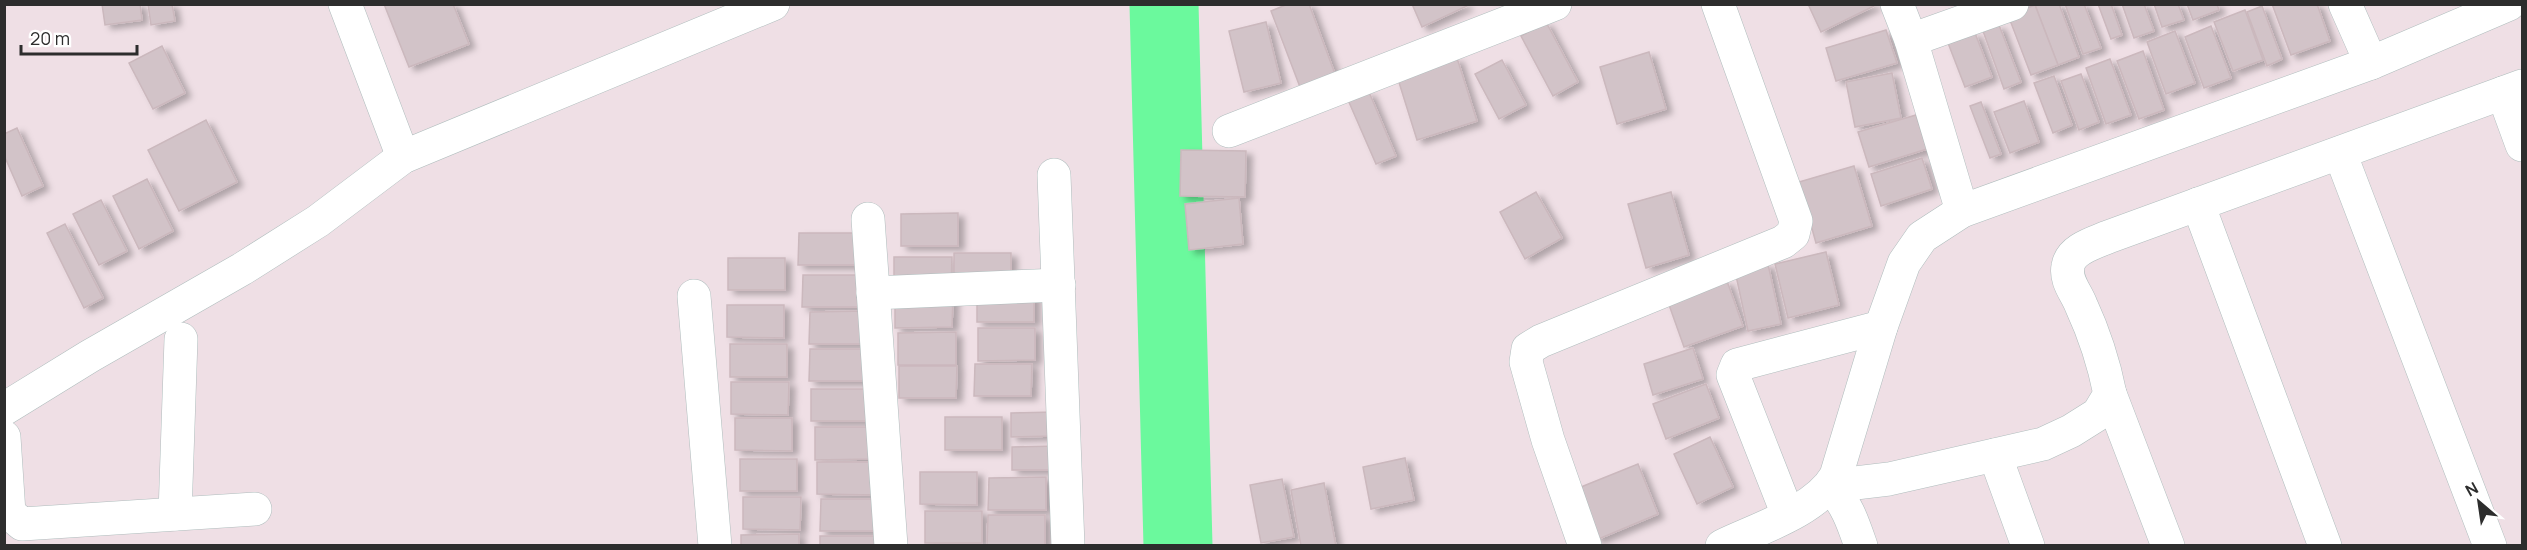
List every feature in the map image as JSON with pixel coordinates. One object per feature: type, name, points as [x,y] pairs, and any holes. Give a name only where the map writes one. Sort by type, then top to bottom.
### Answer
[{"type":"street","points":[[345,4],[403,158]]},
{"type":"street","points":[[4,409],[90,356],[242,269],[318,221],[403,158],[773,4]]},
{"type":"street","points":[[1228,131],[1555,4]]},
{"type":"street","points":[[1586,546],[1548,440],[1526,362],[1528,349],[1541,341],[1783,242],[1792,234],[1796,221],[1718,4]]},
{"type":"street","points":[[1896,4],[1911,40],[1962,211]]},
{"type":"street","points":[[1911,40],[2012,4]]},
{"type":"street","points":[[2345,4],[2370,63]]},
{"type":"street","points":[[1722,546],[1788,515],[1813,500],[1830,486],[1836,476],[1881,327],[1904,263],[1922,237],[1962,211],[2370,63],[2509,4]]},
{"type":"street","points":[[2168,546],[2110,394],[2105,370],[2081,304],[2069,282],[2068,265],[2078,250],[2513,90],[2523,146]]},
{"type":"street","points":[[2340,153],[2490,546]]},
{"type":"street","points":[[1054,175],[1068,546]]},
{"type":"street","points":[[2198,204],[2325,546]]},
{"type":"street","points":[[868,219],[891,546]]},
{"type":"street","points":[[873,293],[1059,285]]},
{"type":"street","points":[[694,296],[716,546]]},
{"type":"street","points":[[1788,515],[1732,375],[1733,369],[1737,365],[1881,327]]},
{"type":"street","points":[[175,514],[181,339]]},
{"type":"street","points":[[1830,486],[1889,479],[2043,444],[2072,431],[2098,414],[2110,394]]},
{"type":"street","points":[[4,437],[9,513],[22,524],[255,509]]},
{"type":"street","points":[[1995,455],[2028,546]]},
{"type":"street","points":[[1830,486],[1842,499],[1850,513],[1861,546]]},
{"type":"building","points":[[102,4],[140,4],[142,20],[105,25]]},
{"type":"building","points":[[148,4],[172,4],[175,21],[151,25]]},
{"type":"building","points":[[384,4],[453,4],[469,44],[409,67]]},
{"type":"building","points":[[1288,4],[1309,4],[1335,74],[1300,87],[1271,11]]},
{"type":"building","points":[[1412,4],[1466,4],[1467,6],[1422,27]]},
{"type":"building","points":[[1808,4],[1874,4],[1874,6],[1821,32]]},
{"type":"building","points":[[2059,4],[2079,57],[2058,65],[2035,5]]},
{"type":"building","points":[[2065,4],[2084,4],[2101,48],[2083,54]]},
{"type":"building","points":[[2098,4],[2111,4],[2122,35],[2111,39]]},
{"type":"building","points":[[2122,4],[2144,4],[2154,31],[2134,38]]},
{"type":"building","points":[[2154,4],[2178,4],[2184,20],[2162,27]]},
{"type":"building","points":[[2187,4],[2217,4],[2219,10],[2193,20]]},
{"type":"building","points":[[2272,4],[2317,4],[2330,41],[2291,55]]},
{"type":"building","points":[[2035,5],[2058,65],[2031,75],[2008,15]]},
{"type":"building","points":[[2262,6],[2282,59],[2267,66],[2247,12]]},
{"type":"building","points":[[2245,10],[2263,60],[2233,71],[2214,22]]},
{"type":"building","points":[[1266,22],[1281,83],[1244,92],[1229,31]]},
{"type":"building","points":[[1546,22],[1578,82],[1553,96],[1521,36]]},
{"type":"building","points":[[1999,25],[2021,82],[2004,89],[1983,31]]},
{"type":"building","points":[[2211,26],[2231,78],[2204,88],[2185,37]]},
{"type":"building","points":[[1886,30],[1897,63],[1836,81],[1826,48]]},
{"type":"building","points":[[2175,31],[2195,83],[2166,94],[2147,42]]},
{"type":"building","points":[[1975,33],[1992,77],[1965,87],[1948,43]]},
{"type":"building","points":[[162,46],[185,93],[153,109],[129,63]]},
{"type":"building","points":[[2143,51],[2164,110],[2139,119],[2117,61]]},
{"type":"building","points":[[1649,52],[1666,109],[1617,124],[1600,67]]},
{"type":"building","points":[[1457,58],[1477,121],[1417,140],[1397,76]]},
{"type":"building","points":[[2110,59],[2131,115],[2106,124],[2086,68]]},
{"type":"building","points":[[1502,60],[1526,105],[1499,119],[1475,74]]},
{"type":"building","points":[[1892,73],[1901,118],[1855,127],[1846,82]]},
{"type":"building","points":[[2081,74],[2099,122],[2079,130],[2061,81]]},
{"type":"building","points":[[2054,76],[2072,125],[2053,133],[2034,83]]},
{"type":"building","points":[[1369,92],[1396,156],[1376,164],[1348,100]]},
{"type":"building","points":[[2024,101],[2039,142],[2010,153],[1994,112]]},
{"type":"building","points":[[1981,102],[2001,154],[1990,158],[1970,106]]},
{"type":"building","points":[[1916,115],[1927,149],[1869,167],[1858,132]]},
{"type":"building","points":[[206,120],[237,182],[179,211],[148,150]]},
{"type":"building","points":[[17,128],[43,186],[22,196],[4,155],[4,134]]},
{"type":"building","points":[[1181,150],[1246,151],[1245,197],[1180,196]]},
{"type":"building","points":[[1922,158],[1932,189],[1881,206],[1871,174]]},
{"type":"building","points":[[1854,166],[1872,226],[1816,243],[1799,182]]},
{"type":"building","points":[[147,179],[173,231],[139,249],[113,196]]},
{"type":"building","points":[[1536,192],[1562,238],[1525,259],[1500,212]]},
{"type":"building","points":[[1671,192],[1689,255],[1646,268],[1628,204]]},
{"type":"building","points":[[1239,198],[1243,244],[1189,250],[1185,204]]},
{"type":"building","points":[[101,200],[127,251],[99,265],[73,214]]},
{"type":"building","points":[[958,213],[958,246],[901,246],[901,214]]},
{"type":"building","points":[[65,224],[103,298],[84,308],[47,233]]},
{"type":"building","points":[[799,233],[855,233],[855,265],[798,265]]},
{"type":"building","points":[[1826,252],[1839,305],[1788,318],[1775,264]]},
{"type":"building","points":[[954,253],[1011,253],[1011,285],[954,285]]},
{"type":"building","points":[[894,257],[952,257],[951,289],[894,289]]},
{"type":"building","points":[[728,258],[785,258],[785,290],[728,290]]},
{"type":"building","points":[[1768,264],[1781,324],[1748,331],[1735,271]]},
{"type":"building","points":[[803,275],[860,275],[860,307],[802,307]]},
{"type":"building","points":[[1727,281],[1743,326],[1684,347],[1668,302]]},
{"type":"building","points":[[977,290],[1034,290],[1034,322],[977,322]]},
{"type":"building","points":[[953,295],[952,327],[895,328],[895,296]]},
{"type":"building","points":[[727,305],[784,305],[784,338],[727,337]]},
{"type":"building","points":[[867,311],[867,344],[809,344],[810,312]]},
{"type":"building","points":[[978,328],[1035,328],[1035,360],[978,361]]},
{"type":"building","points":[[956,332],[956,365],[898,365],[898,333]]},
{"type":"building","points":[[730,344],[787,344],[787,377],[730,377]]},
{"type":"building","points":[[1693,348],[1703,379],[1653,395],[1644,364]]},
{"type":"building","points":[[810,349],[867,349],[867,381],[809,381]]},
{"type":"building","points":[[975,364],[1032,364],[1031,396],[974,396]]},
{"type":"building","points":[[899,366],[957,366],[956,398],[899,398]]},
{"type":"building","points":[[731,382],[789,382],[788,415],[731,414]]},
{"type":"building","points":[[1706,384],[1719,418],[1666,439],[1653,404]]},
{"type":"building","points":[[811,389],[868,389],[868,421],[811,421]]},
{"type":"building","points":[[1055,412],[1055,436],[1011,437],[1011,413]]},
{"type":"building","points":[[945,417],[1002,417],[1002,450],[945,450]]},
{"type":"building","points":[[735,418],[792,418],[792,451],[735,450]]},
{"type":"building","points":[[815,427],[872,427],[872,459],[815,460]]},
{"type":"building","points":[[1710,437],[1733,487],[1697,504],[1674,454]]},
{"type":"building","points":[[1056,446],[1056,470],[1012,470],[1012,447]]},
{"type":"building","points":[[1405,458],[1414,500],[1371,509],[1363,467]]},
{"type":"building","points":[[740,459],[797,459],[797,491],[740,491]]},
{"type":"building","points":[[817,462],[874,462],[874,495],[817,494]]},
{"type":"building","points":[[1638,464],[1658,514],[1596,540],[1576,489]]},
{"type":"building","points":[[920,472],[977,472],[977,505],[920,504]]},
{"type":"building","points":[[1046,477],[1046,510],[988,510],[989,478]]},
{"type":"building","points":[[1282,479],[1294,537],[1261,543],[1250,485]]},
{"type":"building","points":[[1324,483],[1336,546],[1301,546],[1291,490]]},
{"type":"building","points":[[743,497],[801,497],[800,530],[743,529]]},
{"type":"building","points":[[821,499],[878,499],[878,531],[820,531]]},
{"type":"building","points":[[925,511],[982,511],[982,543],[925,543]]},
{"type":"building","points":[[988,515],[1045,515],[1045,546],[987,546]]},
{"type":"building","points":[[799,534],[799,546],[741,546],[741,535]]},
{"type":"building","points":[[820,536],[877,536],[877,546],[820,546]]},
{"type":"waterway","points":[[1164,4],[1178,546]]}]
